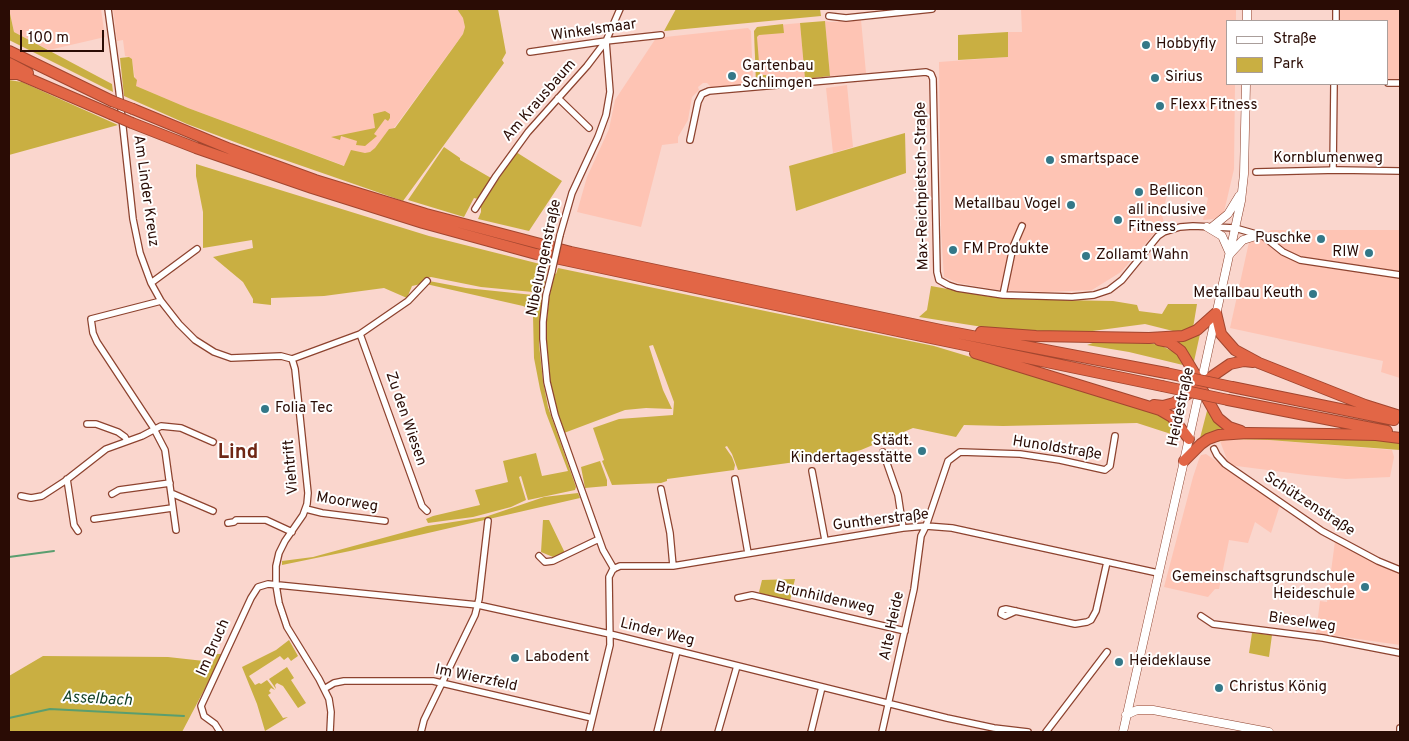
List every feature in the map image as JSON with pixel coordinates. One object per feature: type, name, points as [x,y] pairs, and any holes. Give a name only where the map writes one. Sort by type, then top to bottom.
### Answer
[{"type":"highway","points":[[9,51],[112,101],[230,149],[298,174],[426,214],[571,252],[941,330],[1166,373],[1400,422]]},
{"type":"highway","points":[[9,63],[76,98]]},
{"type":"highway","points":[[9,74],[18,74],[196,148],[312,188],[461,233],[568,262],[1228,400],[1400,433]]},
{"type":"highway","points":[[941,330],[1036,336],[1149,338],[1183,336],[1197,330],[1216,313],[1222,334],[1235,350],[1259,363],[1366,405],[1400,416]]},
{"type":"highway","points":[[921,336],[1160,410],[1172,417],[1189,439]]},
{"type":"highway","points":[[1149,338],[1169,342],[1182,351],[1218,418],[1229,427],[1247,433]]},
{"type":"highway","points":[[1143,404],[1163,406],[1174,403],[1230,364],[1244,361],[1259,363]]},
{"type":"highway","points":[[1184,462],[1201,444],[1219,435],[1247,433],[1376,435],[1400,438]]},
{"type":"main road","points":[[1241,9],[1247,19]]},
{"type":"main road","points":[[1247,9],[1247,19]]},
{"type":"main road","name":"Heidestraße","points":[[1123,732],[1230,254],[1243,187],[1246,85]]},
{"type":"main road","points":[[1243,187],[1228,214],[1210,227],[1222,236],[1230,254],[1244,240],[1259,235]]},
{"type":"main road","points":[[1131,694],[1138,704],[1153,710]]},
{"type":"main road","points":[[1126,715],[1137,710],[1153,710],[1269,732]]},
{"type":"street","name":"Am Linder Kreuz","points":[[108,9],[133,219],[140,253],[151,283],[161,301],[179,324],[195,340],[214,352],[231,358],[281,356],[292,359],[360,334],[408,301],[427,281]]},
{"type":"street","name":"Am Krausbaum","points":[[475,209],[514,150],[534,124],[587,66],[606,41],[610,28],[620,9]]},
{"type":"street","points":[[829,16],[846,18],[932,9]]},
{"type":"street","name":"Winkelsmaar","points":[[530,52],[661,35]]},
{"type":"street","name":"Nibelungenstraße","points":[[606,41],[610,92],[606,115],[572,193],[546,295],[542,339],[546,382],[555,415],[599,539],[614,569]]},
{"type":"street","name":"Max-Reichpietsch-Straße","points":[[690,140],[698,102],[702,94],[709,91],[926,72],[931,74],[933,79],[937,276],[944,283],[957,288],[1003,295],[1072,297],[1094,295],[1109,290],[1122,280],[1158,236],[1180,227],[1235,228],[1269,239],[1284,252],[1300,260],[1400,276]]},
{"type":"street","points":[[1333,170],[1334,85]]},
{"type":"street","points":[[558,98],[589,128]]},
{"type":"street","name":"Kornblumenweg","points":[[1256,172],[1400,171]]},
{"type":"street","points":[[1003,295],[1013,247],[1022,226]]},
{"type":"street","points":[[151,283],[198,249]]},
{"type":"street","points":[[161,301],[91,319],[93,333],[154,429],[166,454],[176,530]]},
{"type":"street","name":"Zu den Wiesen","points":[[360,334],[422,506],[427,511]]},
{"type":"street","name":"Viehtrift","points":[[292,359],[295,369],[308,486],[306,509],[301,519],[284,541],[279,553],[276,566],[276,584],[278,603],[287,627],[324,689],[331,707],[330,732]]},
{"type":"street","points":[[87,424],[96,424],[118,432],[127,441]]},
{"type":"street","points":[[21,496],[40,497],[67,479],[100,452],[142,436],[161,426],[185,429],[213,442]]},
{"type":"street","name":"Hunoldstraße","points":[[926,526],[943,472],[948,462],[960,452],[1020,454],[1060,460],[1105,470],[1110,466],[1115,436]]},
{"type":"street","name":"Schützenstraße","points":[[1214,449],[1217,456],[1225,464],[1322,531],[1378,561],[1400,570]]},
{"type":"street","points":[[883,452],[898,495],[903,528]]},
{"type":"street","points":[[812,470],[825,540]]},
{"type":"street","points":[[67,479],[74,524],[78,531]]},
{"type":"street","points":[[735,480],[748,553]]},
{"type":"street","points":[[112,494],[119,490],[170,483]]},
{"type":"street","points":[[661,488],[670,533],[673,566]]},
{"type":"street","points":[[171,493],[213,511]]},
{"type":"street","points":[[94,518],[172,508]]},
{"type":"street","name":"Moorweg","points":[[306,509],[322,513],[385,521]]},
{"type":"street","points":[[228,523],[236,520],[266,520],[292,532]]},
{"type":"street","points":[[420,732],[475,615],[488,521]]},
{"type":"street","name":"Guntherstraße","points":[[614,569],[624,565],[673,566],[825,540],[926,526],[952,528],[1158,573]]},
{"type":"street","name":"Alte Heide","points":[[882,732],[916,580],[921,536],[926,526]]},
{"type":"street","points":[[539,556],[545,562],[553,561],[599,539]]},
{"type":"street","points":[[1016,611],[1075,624],[1091,620],[1096,612],[1108,562]]},
{"type":"street","points":[[589,732],[610,644],[609,577],[614,569]]},
{"type":"street","name":"Linder Weg","points":[[276,584],[478,604],[610,634],[973,723],[1028,732]]},
{"type":"street","name":"Im Bruch","points":[[220,732],[215,724],[204,716],[201,706],[251,598],[261,585],[276,584]]},
{"type":"street","name":"Brunhildenweg","points":[[738,598],[752,595],[905,631]]},
{"type":"street","name":"Bieselweg","points":[[1201,616],[1213,624],[1324,638],[1400,653]]},
{"type":"street","points":[[657,732],[677,651]]},
{"type":"street","points":[[1046,732],[1107,652]]},
{"type":"street","points":[[718,732],[737,666]]},
{"type":"street","name":"Im Wierzfeld","points":[[324,689],[344,681],[424,680],[442,682],[592,718]]},
{"type":"street","points":[[811,732],[822,687]]},
{"type":"shaded area","points":[[9,9],[101,9],[105,37],[49,50],[14,32]]},
{"type":"shaded area","points":[[113,9],[457,9],[463,18],[465,27],[463,34],[394,128],[389,129],[375,149],[345,166],[188,108],[136,86],[132,59],[125,56],[123,40],[117,41]]},
{"type":"shaded area","points":[[1021,9],[1236,9],[1236,20],[1226,20],[1226,85],[1235,85],[1234,169],[1224,212],[1214,219],[1203,220],[1208,198],[1202,195],[1201,184],[1168,191],[1162,215],[1164,222],[1121,272],[1092,290],[1046,292],[998,290],[958,283],[944,277],[941,231],[939,62],[1008,57],[1008,32],[1022,32]]},
{"type":"shaded area","points":[[1340,9],[1400,9],[1400,79],[1389,79],[1389,20],[1339,20]]},
{"type":"shaded area","points":[[861,20],[866,73],[830,76],[825,21]]},
{"type":"shaded area","points":[[800,23],[805,79],[756,83],[754,31],[757,27]]},
{"type":"shaded area","points":[[748,28],[751,31],[753,83],[712,88],[707,83],[703,83],[698,87],[699,90],[692,97],[688,120],[678,137],[678,143],[662,145],[641,227],[577,212],[587,177],[609,129],[615,100],[656,38]]},
{"type":"shaded area","points":[[847,85],[853,147],[833,153],[826,88]]},
{"type":"shaded area","points":[[1271,230],[1400,230],[1400,378],[1381,372],[1383,361],[1230,328],[1249,242]]},
{"type":"shaded area","points":[[1231,439],[1269,440],[1392,450],[1394,457],[1390,477],[1346,479],[1306,475],[1229,465],[1220,441]]},
{"type":"shaded area","points":[[1206,454],[1280,505],[1271,533],[1255,522],[1248,543],[1229,540],[1219,589],[1215,589],[1208,597],[1164,587],[1193,477],[1201,455]]},
{"type":"shaded area","name":"Gemeinschaftsgrundschule Heideschule","points":[[1335,541],[1373,562],[1400,572],[1400,645],[1316,633],[1320,601],[1327,602]]},
{"type":"green space","points":[[9,9],[14,32],[112,84],[113,92],[9,40]]},
{"type":"green space","points":[[457,9],[498,9],[506,53],[502,60],[504,63],[403,201],[256,150],[187,124],[124,96],[120,58],[129,57],[132,59],[134,77],[137,80],[136,86],[188,108],[344,166],[351,150],[365,153],[370,152],[389,129],[395,128],[453,48],[463,34],[465,27],[463,18]]},
{"type":"green space","points":[[676,9],[820,9],[821,16],[664,31]]},
{"type":"green space","points":[[825,21],[830,76],[805,79],[800,23]]},
{"type":"green space","points":[[783,24],[784,33],[759,35],[757,37],[760,75],[773,75],[773,78],[783,78],[783,81],[756,83],[754,31],[757,27]]},
{"type":"green space","points":[[1008,32],[1008,57],[958,60],[958,35]]},
{"type":"green space","points":[[9,80],[22,82],[118,125],[9,155]]},
{"type":"green space","points":[[385,111],[390,114],[390,118],[388,121],[385,119],[374,134],[377,136],[365,146],[356,145],[357,141],[341,136],[340,140],[331,137],[375,128],[373,114]]},
{"type":"green space","points":[[905,133],[906,173],[796,211],[789,166]]},
{"type":"green space","points":[[444,147],[460,158],[460,160],[491,178],[478,199],[474,198],[464,217],[408,200]]},
{"type":"green space","points":[[516,152],[562,181],[529,231],[478,219],[481,206]]},
{"type":"green space","points":[[196,164],[429,236],[548,266],[543,293],[481,287],[431,277],[426,278],[421,284],[412,286],[407,298],[384,288],[324,296],[271,298],[271,305],[253,303],[253,299],[243,282],[213,257],[253,248],[252,240],[203,248],[203,212],[196,176]]},
{"type":"green space","points":[[558,268],[934,346],[1163,415],[1179,429],[1177,433],[1171,434],[1137,423],[964,425],[956,437],[913,428],[861,450],[838,456],[738,470],[727,446],[725,447],[735,465],[734,470],[667,479],[667,481],[661,483],[612,485],[602,461],[604,460],[593,428],[619,419],[673,415],[674,402],[653,345],[649,346],[663,390],[672,409],[646,408],[625,410],[564,433],[552,395],[545,340],[549,299],[554,273],[556,274]]},
{"type":"green space","points":[[429,281],[466,288],[543,296],[539,344],[543,381],[548,407],[576,487],[575,490],[528,500],[521,476],[519,477],[526,500],[511,507],[473,517],[428,523],[426,519],[433,516],[480,505],[475,490],[508,482],[503,461],[536,453],[542,476],[568,471],[546,413],[540,389],[534,358],[533,316],[531,310],[523,306],[426,284]]},
{"type":"green space","points":[[931,286],[1013,299],[1113,301],[1137,305],[1139,311],[1162,314],[1168,304],[1197,304],[1193,328],[1177,332],[1145,324],[1085,332],[1002,330],[919,317],[927,310]]},
{"type":"green space","points":[[1200,334],[1193,366],[1171,341]]},
{"type":"green space","points":[[1124,339],[1160,345],[1176,353],[1183,365],[1129,352],[1087,345],[1101,340]]},
{"type":"green space","points":[[1208,407],[1228,430],[1201,441],[1200,438]]},
{"type":"green space","points":[[1233,436],[1399,441],[1400,450],[1269,440],[1231,439],[1211,443],[1210,441]]},
{"type":"green space","points":[[600,461],[607,480],[607,486],[585,488],[581,467]]},
{"type":"green space","points":[[578,493],[580,498],[282,565],[282,561],[313,557],[427,526],[485,517],[544,497]]},
{"type":"green space","points":[[543,520],[549,520],[565,553],[553,557],[541,552]]},
{"type":"green space","points":[[795,579],[790,601],[759,592],[762,580]]},
{"type":"green space","points":[[1252,633],[1272,635],[1269,657],[1249,653]]},
{"type":"green space","points":[[289,640],[298,656],[291,661],[288,657],[284,660],[280,656],[249,676],[255,685],[267,680],[275,690],[271,688],[269,691],[271,693],[268,695],[283,718],[288,717],[265,731],[257,704],[242,667],[276,650]]},
{"type":"green space","points":[[217,654],[223,654],[182,732],[9,732],[9,676],[43,656],[168,657],[213,662]]},
{"type":"green space","points":[[287,667],[294,678],[291,680],[306,703],[298,708],[283,686],[277,683],[275,685],[276,689],[269,679]]},
{"type":"waterway","points":[[9,557],[54,551]]},
{"type":"waterway","name":"Asselbach","points":[[9,718],[50,709],[184,716]]},
{"type":"place","name":"Hobbyfly","points":[[1146,45]]},
{"type":"place","name":"Gartenbau Schlimgen","points":[[732,76]]},
{"type":"place","name":"Sirius","points":[[1155,78]]},
{"type":"place","name":"Flexx Fitness","points":[[1160,106]]},
{"type":"place","name":"smartspace","points":[[1050,160]]},
{"type":"place","name":"Bellicon","points":[[1139,192]]},
{"type":"place","name":"Metallbau Vogel","points":[[1071,205]]},
{"type":"place","name":"all inclusive Fitness","points":[[1118,220]]},
{"type":"place","name":"Puschke","points":[[1321,239]]},
{"type":"place","name":"FM Produkte","points":[[953,250]]},
{"type":"place","name":"RIW","points":[[1369,253]]},
{"type":"place","name":"Zollamt Wahn","points":[[1086,256]]},
{"type":"place","name":"Metallbau Keuth","points":[[1313,294]]},
{"type":"place","name":"Folia Tec","points":[[265,409]]},
{"type":"place","name":"Städt. Kindertagesstätte","points":[[922,451]]},
{"type":"place","name":"Gemeinschaftsgrundschule Heideschule","points":[[1365,587]]},
{"type":"place","name":"Labodent","points":[[515,658]]},
{"type":"place","name":"Heideklause","points":[[1119,662]]},
{"type":"place","name":"Christus König","points":[[1219,688]]},
{"type":"district","name":"Lind","points":[[238,454]]}]
